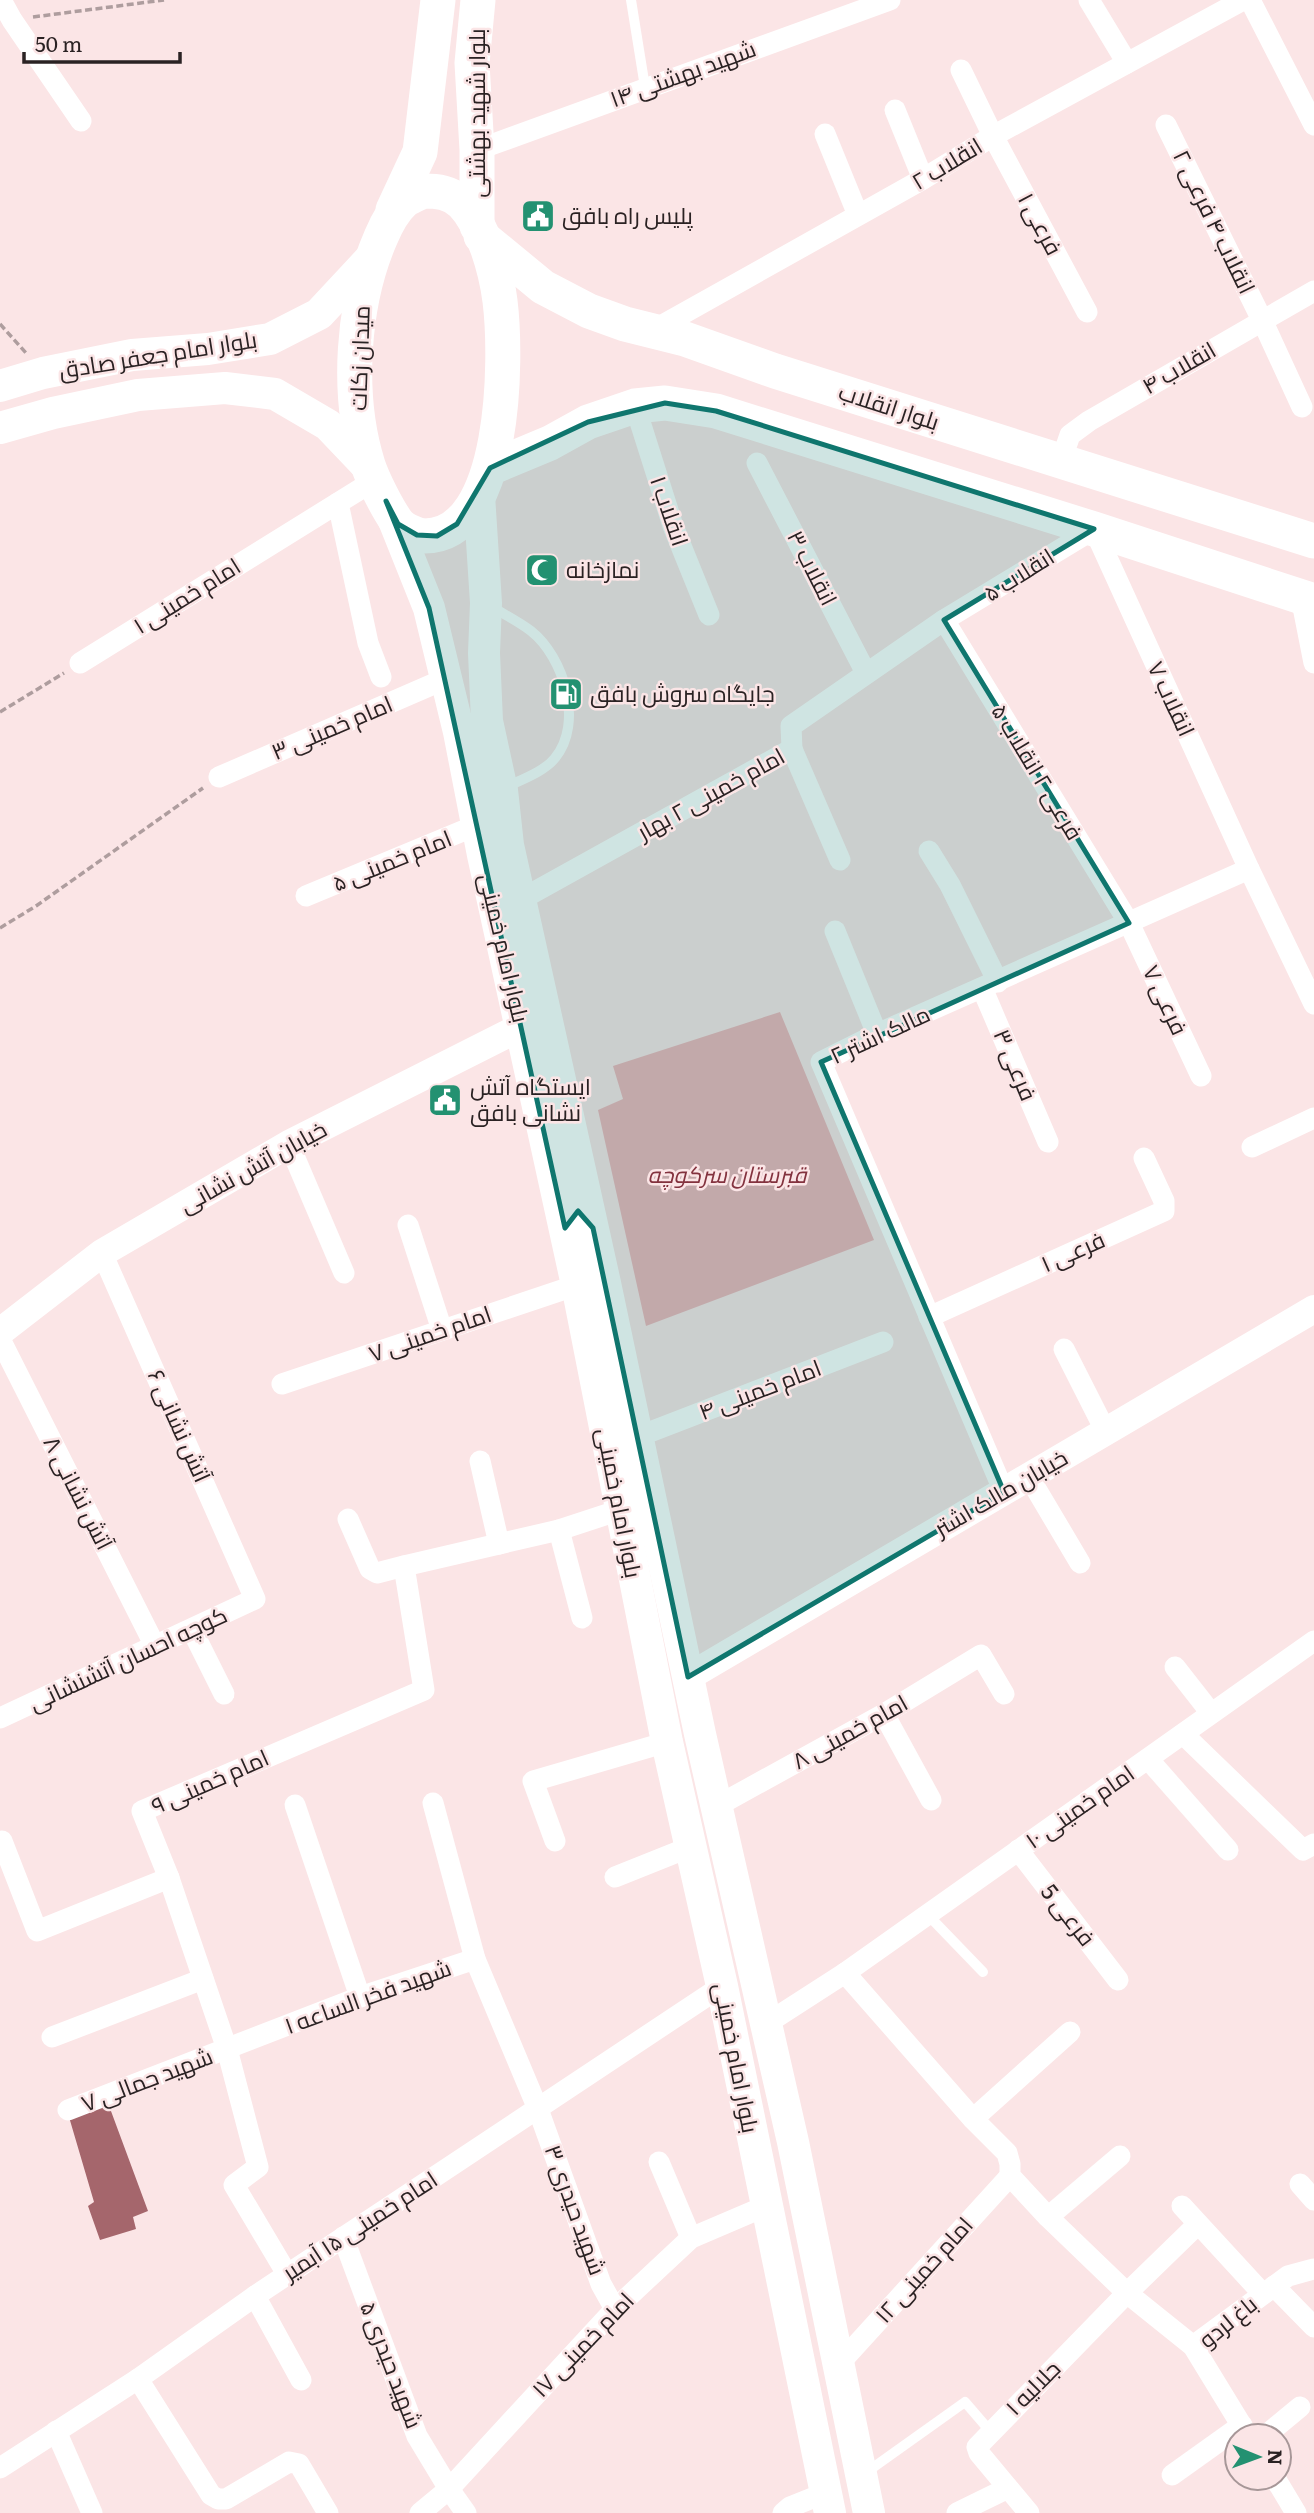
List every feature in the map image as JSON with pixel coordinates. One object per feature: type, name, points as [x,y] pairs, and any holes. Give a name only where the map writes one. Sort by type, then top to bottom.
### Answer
[{"type":"main road","name":"بلوار شهید بهشتی","points":[[387,224],[420,152],[438,0]]},
{"type":"main road","name":"بلوار شهید بهشتی","points":[[478,0],[472,63],[479,231]]},
{"type":"main road","name":"میدان زکات","points":[[423,191],[443,191],[461,203],[479,231],[490,259],[500,298],[503,341],[503,388],[485,481],[457,524],[437,536],[417,535],[398,524],[376,483],[359,429],[356,350],[362,296],[372,257],[387,224],[403,202],[423,191]]},
{"type":"main road","name":"بلوار انقلاب","points":[[479,231],[543,287],[589,311],[685,339],[775,371],[1314,541]]},
{"type":"main road","name":"بلوار امام جعفر صادق","points":[[0,386],[43,373],[132,355],[208,349],[270,338],[319,314],[372,257]]},
{"type":"main road","points":[[208,349],[219,356],[224,368],[221,380],[212,389]]},
{"type":"main road","name":"بلوار امام جعفر صادق","points":[[0,428],[53,413],[138,396],[225,388],[275,394],[328,425],[376,483]]},
{"type":"main road","points":[[485,481],[587,422],[635,406],[665,403],[716,411],[1094,528],[1307,599]]},
{"type":"main road","points":[[902,469],[928,457],[932,439],[914,415]]},
{"type":"main road","points":[[969,491],[956,464],[963,443],[985,438]]},
{"type":"main road","name":"بلوار امام خمینی","points":[[485,481],[484,653],[487,721],[502,790],[508,845],[520,900],[563,1155],[579,1228],[637,1437],[793,2142],[869,2513]]},
{"type":"main road","name":"بلوار امام خمینی","points":[[376,483],[429,608],[459,732],[521,1027],[563,1155]]},
{"type":"main road","name":"بلوار امام خمینی","points":[[579,1228],[577,1285],[620,1510],[667,1742],[722,1986],[828,2503]]},
{"type":"street","points":[[1,0],[81,121]]},
{"type":"street","name":"شهید بهشتی ۱۴","points":[[477,150],[890,0]]},
{"type":"street","points":[[1089,0],[1127,63]]},
{"type":"street","name":"انقلاب ۲","points":[[652,331],[923,179],[993,136],[1243,0]]},
{"type":"street","points":[[1250,0],[1314,125]]},
{"type":"street","name":"فرعی ۱","points":[[961,70],[1087,312]]},
{"type":"street","points":[[895,110],[923,179]]},
{"type":"street","name":"انقلاب ۴ فرعی ۲","points":[[1166,125],[1302,407]]},
{"type":"street","points":[[825,134],[858,215]]},
{"type":"street","name":"انقلاب ۴","points":[[1061,461],[1070,435],[1089,421],[1314,291]]},
{"type":"street","name":"انقلاب ۱","points":[[635,406],[673,526],[709,615]]},
{"type":"street","name":"انقلاب ۳","points":[[757,463],[866,673]]},
{"type":"street","name":"امام خمینی ۱","points":[[80,663],[338,503],[376,483]]},
{"type":"street","points":[[338,503],[368,643],[381,677]]},
{"type":"street","name":"انقلاب ۵","points":[[944,620],[1094,528]]},
{"type":"street","name":"انقلاب ۷","points":[[1094,528],[1249,869],[1314,1004]]},
{"type":"street","points":[[1307,599],[1314,663]]},
{"type":"street","name":"امام خمینی ۲ بهار","points":[[520,900],[792,749],[791,726],[944,620]]},
{"type":"street","name":"فرعی ۲ انقلاب ۵","points":[[944,620],[1129,923]]},
{"type":"street","name":"امام خمینی ۳","points":[[219,777],[445,679]]},
{"type":"street","points":[[792,749],[840,860]]},
{"type":"street","name":"امام خمینی ۵","points":[[306,896],[477,825]]},
{"type":"street","name":"فرعی ۳","points":[[929,851],[950,885],[1048,1142]]},
{"type":"street","name":"مالک اشتر ۲","points":[[1003,1492],[821,1062],[877,1034],[1249,869]]},
{"type":"street","name":"فرعی ۷","points":[[1129,923],[1201,1076]]},
{"type":"street","points":[[835,931],[877,1034]]},
{"type":"street","name":"خیابان آتش نشانی","points":[[0,1332],[102,1253],[289,1144],[521,1027]]},
{"type":"street","points":[[1252,1147],[1314,1118]]},
{"type":"street","points":[[289,1144],[344,1273]]},
{"type":"street","name":"فرعی ۱","points":[[929,1317],[1164,1211],[1164,1201],[1144,1158]]},
{"type":"street","points":[[408,1225],[442,1330]]},
{"type":"street","name":"آتش نشانی ۶","points":[[102,1253],[255,1599]]},
{"type":"street","name":"امام خمینی ۷","points":[[282,1384],[577,1285]]},
{"type":"street","name":"خیابان مالک اشتر","points":[[688,1677],[1314,1309]]},
{"type":"street","name":"آتش نشانی ۸","points":[[0,1339],[155,1646]]},
{"type":"street","name":"امام خمینی ۴","points":[[637,1437],[883,1342]]},
{"type":"street","points":[[1064,1349],[1106,1432]]},
{"type":"street","points":[[480,1461],[499,1544]]},
{"type":"street","points":[[1029,1477],[1080,1563]]},
{"type":"street","points":[[348,1519],[370,1569],[377,1573],[559,1530],[620,1510]]},
{"type":"street","points":[[559,1530],[582,1618]]},
{"type":"street","name":"امام خمینی ۹","points":[[287,2274],[234,2185],[258,2167],[227,2049],[169,1878],[142,1811],[424,1690],[404,1566]]},
{"type":"street","name":"کوچه احسان آتشنشانی","points":[[0,1718],[255,1599]]},
{"type":"street","points":[[192,1630],[224,1694]]},
{"type":"street","name":"امام خمینی ۱۰","points":[[766,2024],[928,1915],[1314,1641]]},
{"type":"street","name":"امام خمینی ۸","points":[[717,1806],[884,1714],[981,1655],[1004,1694]]},
{"type":"street","points":[[1175,1667],[1212,1713]]},
{"type":"street","points":[[884,1714],[931,1800]]},
{"type":"street","points":[[1183,1734],[1303,1850],[1314,1843]]},
{"type":"street","points":[[555,1841],[533,1781],[667,1742]]},
{"type":"street","points":[[1148,1759],[1228,1850]]},
{"type":"street","points":[[433,1803],[475,1959]]},
{"type":"street","points":[[295,1805],[360,1997]]},
{"type":"street","points":[[0,1842],[2,1841],[37,1931],[169,1878]]},
{"type":"street","points":[[615,1877],[690,1847]]},
{"type":"street","name":"فرعی 5","points":[[1018,1850],[1118,1980]]},
{"type":"street","name":"شهید فخر الساعه ۱","points":[[227,2049],[360,1997],[475,1959],[538,2109]]},
{"type":"street","points":[[845,1973],[973,2119],[1007,2153],[1010,2176],[1048,2217],[1127,2293],[1193,2346]]},
{"type":"street","points":[[52,2037],[202,1979]]},
{"type":"street","name":"امام خمینی ۱۵ آبمیر","points":[[0,2468],[138,2379],[287,2274],[722,1986]]},
{"type":"street","points":[[973,2119],[1070,2032]]},
{"type":"street","name":"شهید جمالی ۷","points":[[68,2110],[227,2049]]},
{"type":"street","name":"شهید حیدری ۳","points":[[538,2109],[596,2270],[615,2309]]},
{"type":"street","points":[[1048,2217],[1120,2156]]},
{"type":"street","points":[[659,2162],[691,2238]]},
{"type":"street","name":"امام خمینی ۱۲","points":[[839,2364],[1010,2176]]},
{"type":"street","points":[[1300,2184],[1314,2200]]},
{"type":"street","name":"امام خمینی ۱۷","points":[[420,2513],[449,2489],[615,2309],[691,2238],[766,2206]]},
{"type":"street","points":[[1182,2206],[1269,2290],[1314,2327]]},
{"type":"street","name":"جلالیه ۱","points":[[1008,2488],[979,2454],[977,2447],[1198,2224]]},
{"type":"street","name":"شهید حیدری ۵","points":[[343,2237],[417,2436],[466,2513]]},
{"type":"street","name":"باغ لردو","points":[[1239,2422],[1193,2346],[1288,2276],[1314,2269]]},
{"type":"street","points":[[255,2296],[301,2380]]},
{"type":"street","points":[[138,2379],[211,2494],[218,2499],[226,2499],[289,2462],[299,2464],[328,2513]]},
{"type":"street","points":[[1282,2422],[1300,2407]]},
{"type":"street","points":[[56,2431],[92,2513]]},
{"type":"street","points":[[1172,2475],[1223,2444]]},
{"type":"street","points":[[957,2513],[1008,2488],[1029,2513]]},
{"type":"street","points":[[1283,2492],[1296,2513]]},
{"type":"street","points":[[783,2513],[790,2507],[828,2503]]},
{"type":"lane","points":[[631,0],[645,87]]},
{"type":"lane","points":[[486,603],[532,632],[553,657],[565,689],[570,715],[564,745],[554,760],[502,790]]},
{"type":"lane","points":[[928,1915],[983,1972]]},
{"type":"lane","points":[[862,2476],[965,2402],[990,2431]]},
{"type":"path","points":[[12,20],[164,0]]},
{"type":"path","points":[[0,324],[43,373]]},
{"type":"path","points":[[0,712],[80,663]]},
{"type":"path","points":[[0,928],[36,906],[219,777]]},
{"type":"highlighted area","points":[[665,403],[716,411],[1094,529],[944,620],[1129,923],[821,1062],[1004,1492],[688,1677],[593,1228],[578,1211],[565,1228],[429,608],[386,501],[398,524],[417,535],[437,536],[457,524],[490,468],[588,422]]},
{"type":"green space","name":"قبرستان سرکوچه","points":[[780,1012],[874,1240],[646,1326],[598,1110],[623,1099],[613,1066]]},
{"type":"building","points":[[108,2103],[148,2211],[133,2217],[136,2229],[100,2240],[88,2206],[94,2202],[69,2117]]},
{"type":"place","name":"پلیس راه بافق","points":[[538,216]]},
{"type":"place","name":"نمازخانه","points":[[542,570]]},
{"type":"place","name":"جایگاه سروش بافق","points":[[566,694]]},
{"type":"place","name":"ایستگاه آتش نشانی بافق","points":[[445,1100]]}]
